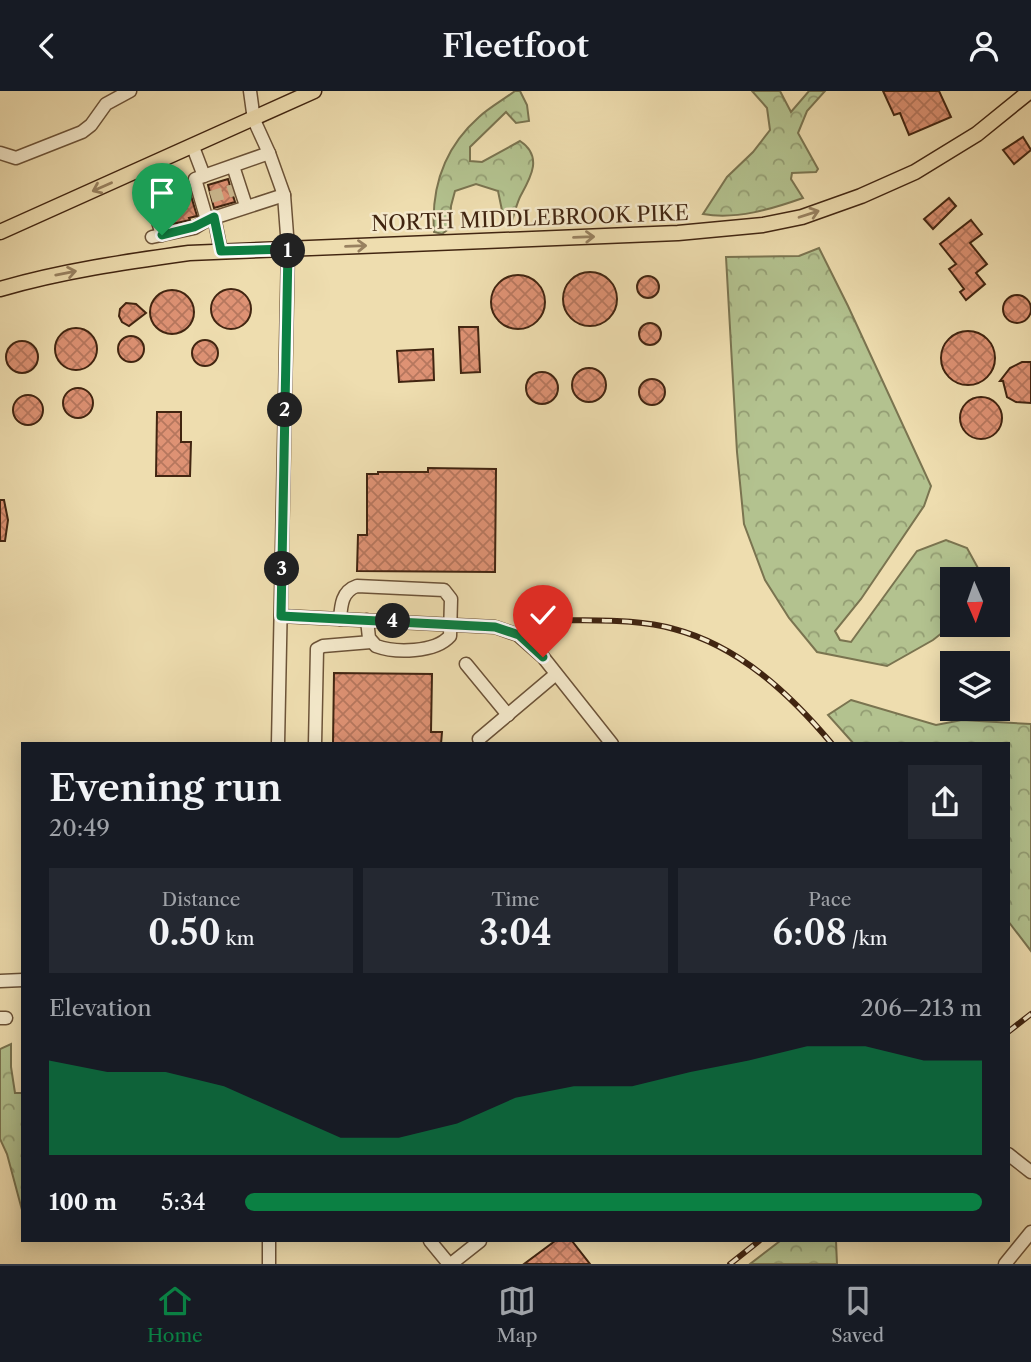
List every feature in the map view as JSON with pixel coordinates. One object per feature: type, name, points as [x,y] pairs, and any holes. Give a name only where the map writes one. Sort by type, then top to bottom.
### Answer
[{"type":"main road","points":[[0,232],[314,91]]},
{"type":"main road","name":"NORTH MIDDLEBROOK PIKE","points":[[0,289],[118,263],[189,253],[678,233],[763,225],[825,208],[915,172],[977,134],[1030,91]]},
{"type":"street","points":[[0,153],[16,158],[82,132],[91,125],[106,104],[131,91]]},
{"type":"street","points":[[250,91],[254,120],[284,195],[288,249],[278,742]]},
{"type":"street","points":[[193,147],[204,176]]},
{"type":"street","points":[[221,251],[206,199],[195,179],[269,153]]},
{"type":"street","points":[[233,166],[238,189],[246,206]]},
{"type":"street","points":[[154,208],[157,236],[194,227],[246,206],[284,195]]},
{"type":"street","points":[[315,742],[317,649],[323,646],[371,642],[381,648],[430,648],[445,642],[450,636],[451,599],[444,590],[422,587],[352,587],[342,599],[340,619]]},
{"type":"street","points":[[281,616],[477,625],[495,627],[519,635],[543,657],[610,742]]},
{"type":"street","points":[[367,620],[371,642]]},
{"type":"street","points":[[466,664],[508,715]]},
{"type":"street","points":[[479,739],[556,674]]},
{"type":"street","points":[[0,981],[21,980]]},
{"type":"street","points":[[1010,1156],[1031,1172]]},
{"type":"street","points":[[1005,1264],[1031,1232]]},
{"type":"street","points":[[269,1242],[269,1264]]},
{"type":"street","points":[[431,1242],[450,1264],[479,1242]]},
{"type":"green space","points":[[515,91],[520,91],[527,105],[529,121],[516,123],[506,112],[470,147],[470,161],[482,162],[520,141],[531,153],[533,167],[512,221],[506,223],[504,220],[498,191],[476,184],[455,191],[450,228],[442,234],[434,232],[435,199],[442,169],[449,155],[479,117]]},
{"type":"green space","points":[[752,91],[780,91],[791,112],[809,91],[825,91],[807,111],[798,133],[818,169],[816,172],[792,173],[791,179],[803,198],[741,214],[703,214],[727,177],[753,152],[770,130],[767,108]]},
{"type":"green space","points":[[819,248],[931,486],[924,506],[861,599],[835,631],[840,640],[851,642],[917,551],[946,540],[967,548],[977,567],[940,567],[940,634],[887,666],[817,652],[789,618],[765,580],[744,524],[737,452],[726,257],[799,256]]},
{"type":"green space","points":[[851,700],[936,725],[957,721],[1031,724],[1031,951],[1010,924],[1010,742],[852,742],[828,715]]},
{"type":"green space","points":[[11,1044],[15,1093],[21,1093],[21,1206],[7,1154],[0,1139],[0,1049]]},
{"type":"green space","points":[[779,1242],[836,1242],[837,1264],[750,1264]]},
{"type":"building","points":[[883,91],[939,91],[951,117],[909,135],[900,113],[894,115]]},
{"type":"building","points":[[1023,137],[1031,150],[1014,164],[1003,150]]},
{"type":"building","points":[[228,179],[235,202],[214,208],[208,185]]},
{"type":"building","points":[[180,187],[181,191],[189,189],[197,216],[168,225],[158,192]]},
{"type":"building","points":[[949,198],[956,206],[933,229],[924,219]]},
{"type":"building","points":[[971,220],[982,234],[970,243],[987,264],[976,273],[985,284],[966,300],[960,292],[964,289],[949,269],[956,264],[940,244]]},
{"type":"building","points":[[590,272],[609,280],[617,299],[609,318],[590,326],[571,318],[563,299],[571,280]]},
{"type":"building","points":[[518,275],[537,283],[545,302],[537,321],[518,329],[499,321],[491,302],[499,283]]},
{"type":"building","points":[[648,276],[658,283],[659,287],[652,297],[648,298],[638,291],[637,287],[644,277]]},
{"type":"building","points":[[231,289],[245,295],[251,309],[245,323],[231,329],[217,323],[211,309],[217,295]]},
{"type":"building","points":[[172,290],[188,296],[194,312],[188,328],[172,334],[156,328],[150,312],[156,296]]},
{"type":"building","points":[[1017,295],[1027,299],[1031,309],[1027,319],[1017,323],[1007,319],[1003,309],[1007,299]]},
{"type":"building","points":[[126,303],[136,304],[146,313],[129,326],[122,322],[119,316],[120,309]]},
{"type":"building","points":[[650,323],[660,330],[661,334],[654,344],[650,345],[640,338],[639,334],[646,324]]},
{"type":"building","points":[[459,327],[478,327],[480,372],[461,373]]},
{"type":"building","points":[[76,328],[91,334],[97,349],[91,364],[76,370],[61,364],[55,349],[61,334]]},
{"type":"building","points":[[968,331],[987,339],[995,358],[987,377],[968,385],[949,377],[941,358],[949,339]]},
{"type":"building","points":[[131,336],[140,340],[144,349],[140,358],[131,362],[122,358],[118,349],[122,340]]},
{"type":"building","points":[[205,340],[214,344],[218,353],[214,362],[205,366],[196,362],[192,353],[196,344]]},
{"type":"building","points":[[22,341],[34,345],[38,357],[34,369],[22,373],[10,369],[6,357],[10,345]]},
{"type":"building","points":[[433,349],[434,380],[399,382],[397,351]]},
{"type":"building","points":[[1022,362],[1031,362],[1031,403],[1016,402],[1007,397],[1003,381],[1000,381],[1010,368]]},
{"type":"building","points":[[589,368],[601,373],[606,385],[601,397],[589,402],[577,397],[572,385],[577,373]]},
{"type":"building","points":[[542,372],[554,376],[558,388],[554,400],[542,404],[530,400],[526,388],[530,376]]},
{"type":"building","points":[[652,379],[661,383],[665,392],[661,401],[652,405],[643,401],[639,392],[643,383]]},
{"type":"building","points":[[78,388],[89,392],[93,403],[89,414],[78,418],[67,414],[63,403],[67,392]]},
{"type":"building","points":[[28,395],[39,399],[43,410],[39,421],[28,425],[17,421],[13,410],[17,399]]},
{"type":"building","points":[[981,397],[996,403],[1002,418],[996,433],[981,439],[966,433],[960,418],[966,403]]},
{"type":"building","points":[[157,412],[181,412],[181,442],[191,442],[190,476],[156,476]]},
{"type":"building","points":[[428,468],[496,469],[495,572],[357,571],[358,535],[367,535],[367,474],[428,472]]},
{"type":"building","points":[[0,500],[4,500],[8,520],[5,541],[0,541]]},
{"type":"building","points":[[334,673],[432,674],[431,732],[442,732],[441,742],[333,742]]},
{"type":"building","points":[[554,1242],[573,1242],[590,1264],[524,1264]]},
{"type":"tunnel","points":[[211,197],[237,189]]},
{"type":"railway","points":[[562,620],[647,624],[674,629],[720,647],[762,674],[781,690],[830,742]]},
{"type":"railway","points":[[1010,1030],[1031,1014]]},
{"type":"railway","points":[[730,1264],[758,1242]]},
{"type":"route","points":[[162,235],[194,227],[214,217],[221,251],[288,249],[281,616],[495,627],[519,635],[543,657]]}]
